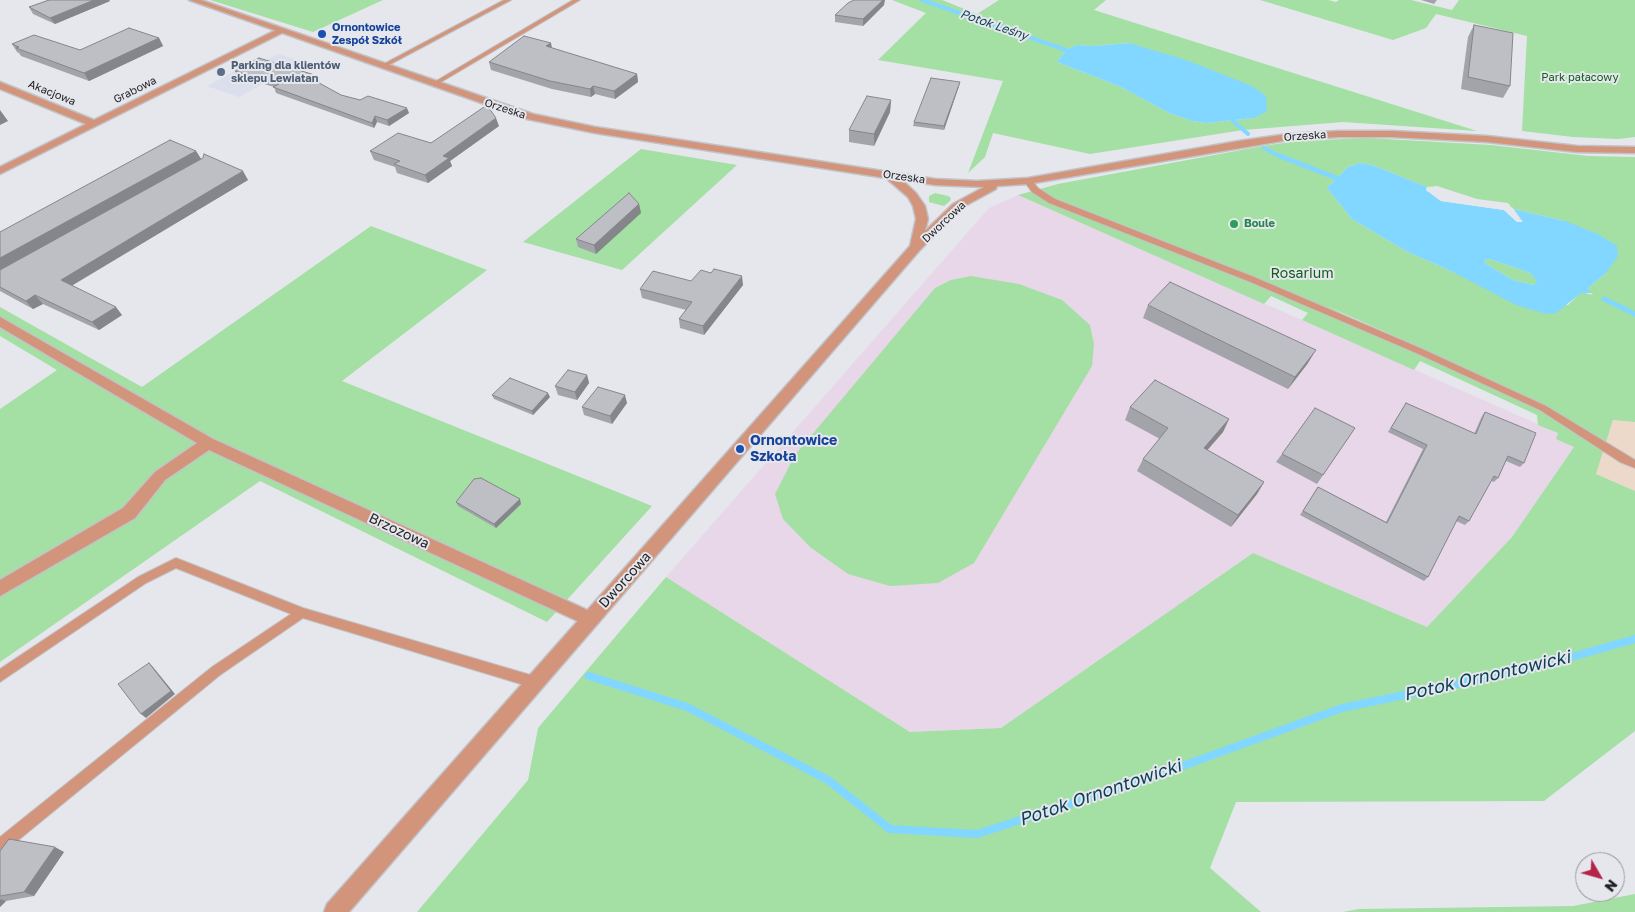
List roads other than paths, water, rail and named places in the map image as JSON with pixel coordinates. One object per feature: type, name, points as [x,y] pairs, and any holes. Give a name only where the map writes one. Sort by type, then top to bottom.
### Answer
[{"type":"street","name":"Orzeska","points":[[193,0],[531,117],[595,130],[890,176],[954,184],[1000,184],[1239,144],[1305,136],[1392,134],[1488,139],[1577,149],[1635,150]]},
{"type":"street","name":"Grabowa","points":[[0,171],[281,31]]},
{"type":"street","name":"Akacjowa","points":[[0,85],[95,124]]},
{"type":"street","points":[[890,176],[912,195],[918,204],[935,213],[955,208],[960,194],[954,184]]},
{"type":"street","points":[[918,204],[924,189],[935,182]]},
{"type":"street","name":"Dworcowa","points":[[335,912],[534,682],[916,248],[955,208],[1000,184]]},
{"type":"street","name":"Dworcowa","points":[[916,248],[922,219],[918,204]]},
{"type":"street","name":"Brzozowa","points":[[0,321],[208,443],[590,619]]},
{"type":"street","points":[[0,589],[129,513],[160,476],[208,443]]},
{"type":"lane","points":[[382,66],[508,0]]},
{"type":"lane","points":[[434,84],[577,0]]},
{"type":"lane","points":[[1028,180],[1035,190],[1052,201],[1251,279],[1417,350],[1543,408],[1635,464]]},
{"type":"lane","points":[[0,676],[142,580],[176,563],[302,613],[534,682]]},
{"type":"lane","points":[[0,846],[216,671],[302,613]]},
{"type":"water","points":[[1129,43],[1186,60],[1252,86],[1266,96],[1267,111],[1254,118],[1207,123],[1192,121],[1169,113],[1121,87],[1057,62],[1066,50],[1077,45],[1093,46]]},
{"type":"water","points":[[1360,163],[1372,165],[1427,187],[1426,190],[1441,201],[1504,210],[1517,222],[1522,222],[1513,209],[1565,221],[1598,234],[1617,246],[1618,256],[1606,273],[1587,289],[1592,293],[1581,293],[1556,313],[1546,314],[1516,305],[1453,272],[1406,251],[1352,219],[1327,188],[1348,167]],"holes":[[[1490,259],[1530,273],[1537,281],[1534,285],[1513,280],[1486,264],[1484,260]]]},
{"type":"waterway","name":"Potok Leśny","points":[[922,0],[1066,50]]},
{"type":"waterway","points":[[1233,121],[1248,134]]},
{"type":"waterway","points":[[1264,148],[1283,158]]},
{"type":"waterway","points":[[1280,156],[1344,181]]},
{"type":"waterway","points":[[1604,299],[1635,314]]},
{"type":"waterway","name":"Potok Ornontowicki","points":[[589,676],[687,707],[828,780],[890,829],[977,834],[1144,780],[1342,708],[1529,669],[1635,639]]},
{"type":"place","name":"Ornontowice Zespół Szkół","points":[[322,34]]},
{"type":"place","name":"Parking dla klientów sklepu Lewiatan","points":[[221,72]]},
{"type":"place","name":"Boule","points":[[1234,224]]},
{"type":"place","name":"Ornontowice Szkoła","points":[[740,449]]},
{"type":"park label","name":"Park pałacowy","points":[[1580,78]]},
{"type":"park label","name":"Rosarium","points":[[1302,274]]}]
